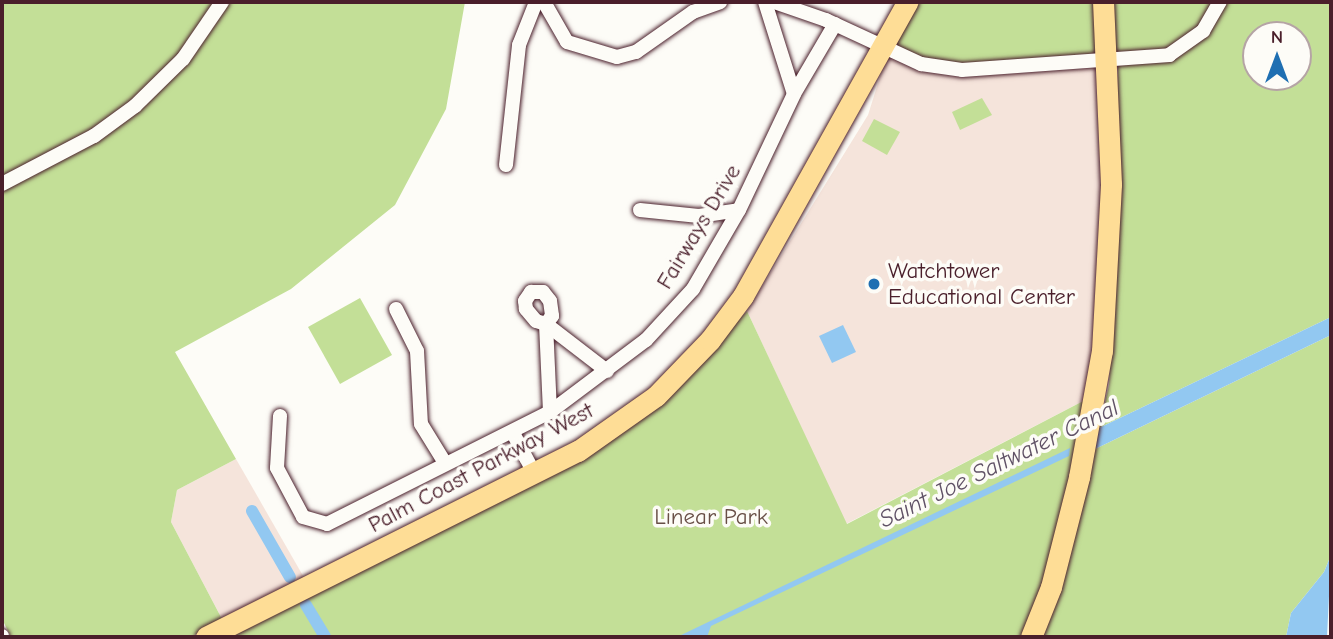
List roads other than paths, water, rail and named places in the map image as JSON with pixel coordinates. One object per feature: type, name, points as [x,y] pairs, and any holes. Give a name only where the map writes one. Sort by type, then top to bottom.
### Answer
[{"type":"main road","name":"Palm Coast Parkway West","points":[[205,637],[595,441],[639,409],[721,327],[906,2]]},
{"type":"main road","points":[[1031,637],[1051,587],[1079,477],[1102,351],[1110,210],[1103,2]]},
{"type":"street","points":[[2,184],[94,136],[129,111],[183,59],[222,2]]},
{"type":"street","points":[[506,165],[519,45],[536,2]]},
{"type":"street","points":[[544,2],[567,42],[617,57],[636,52],[693,12],[720,2]]},
{"type":"street","points":[[765,2],[794,94]]},
{"type":"street","points":[[774,2],[835,24],[921,64],[952,70],[1177,53],[1203,31],[1220,2]]},
{"type":"street","name":"Fairways Drive","points":[[280,416],[275,464],[297,507],[310,522],[336,523],[445,463],[513,433],[550,412],[607,371],[680,305],[739,210],[794,94],[835,24]]},
{"type":"street","points":[[640,210],[699,216],[739,210]]},
{"type":"street","points":[[396,309],[417,351],[421,424],[445,463]]},
{"type":"street","points":[[550,412],[546,324],[607,371]]},
{"type":"street","points":[[513,433],[534,473]]},
{"type":"water","points":[[1331,317],[1331,335],[1091,451],[1099,428]]},
{"type":"water","points":[[843,325],[856,352],[832,363],[819,336]]},
{"type":"water","points":[[1070,448],[1069,456],[711,626],[707,637],[677,637]]},
{"type":"water","points":[[1331,555],[1327,637],[1286,637],[1291,613],[1324,572]]},
{"type":"waterway","points":[[252,511],[290,577]]},
{"type":"waterway","points":[[306,605],[325,637]]},
{"type":"place","name":"Watchtower Educational Center","points":[[874,284]]},
{"type":"water label","name":"Saint Joe Saltwater Canal","points":[[999,464]]},
{"type":"park label","name":"Linear Park","points":[[711,517]]}]
